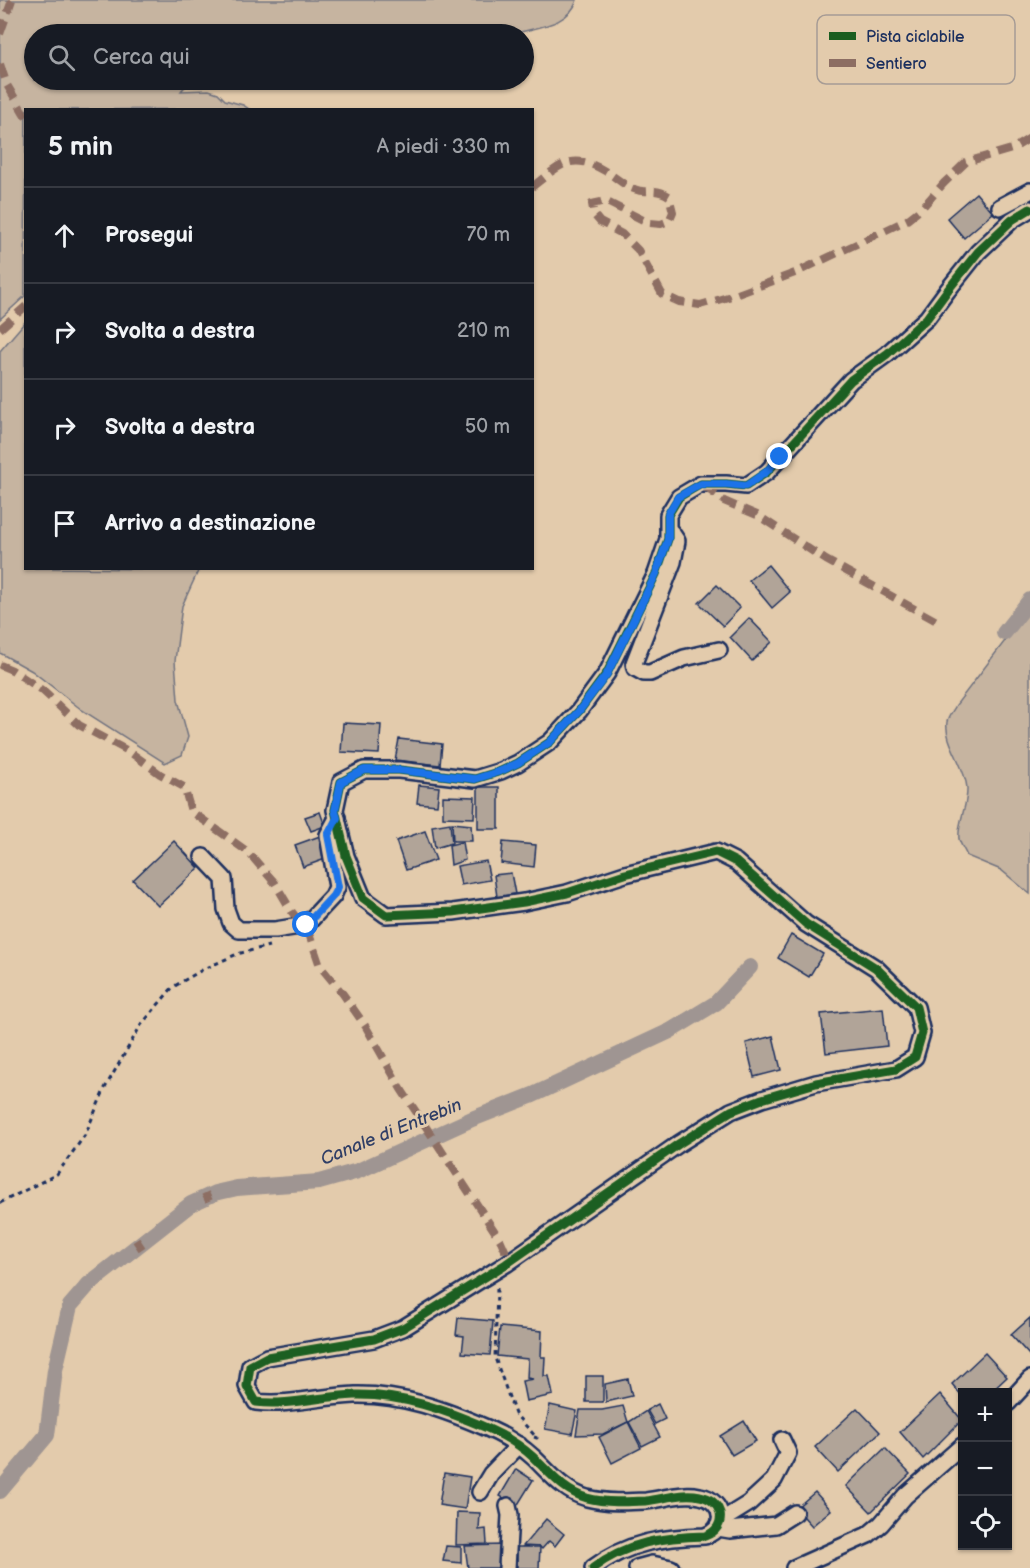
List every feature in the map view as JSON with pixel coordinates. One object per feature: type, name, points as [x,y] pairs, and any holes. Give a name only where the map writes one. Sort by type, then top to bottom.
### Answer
[{"type":"street","points":[[1000,207],[1030,191]]},
{"type":"street","points":[[795,1513],[776,1525],[730,1530],[719,1522],[713,1501],[707,1497],[681,1495],[646,1501],[605,1501],[586,1497],[563,1486],[524,1441],[431,1405],[395,1398],[358,1395],[293,1400],[275,1404],[256,1402],[247,1386],[250,1365],[267,1357],[374,1339],[403,1328],[506,1264],[730,1111],[816,1083],[896,1069],[915,1057],[922,1033],[916,1007],[876,968],[806,924],[736,862],[716,852],[625,874],[567,893],[524,902],[453,912],[386,915],[363,898],[346,856],[335,810],[341,782],[364,770],[399,770],[475,779],[518,763],[550,742],[579,711],[607,674],[656,574],[668,539],[668,514],[678,497],[701,484],[746,486],[766,472],[851,380],[887,354],[927,318],[978,252],[1012,220],[1030,209]]},
{"type":"street","points":[[668,527],[677,541],[673,562],[634,663],[635,668],[644,673],[650,673],[684,658],[719,650]]},
{"type":"street","points":[[203,857],[224,879],[226,909],[231,922],[239,930],[275,930],[306,925],[333,896],[338,887],[328,835],[337,818]]},
{"type":"street","points":[[1012,1399],[1030,1379]]},
{"type":"street","points":[[593,1568],[602,1561],[634,1546],[656,1539],[712,1534],[719,1522],[748,1504],[774,1480],[788,1453],[782,1440]]},
{"type":"street","points":[[480,1492],[491,1474],[524,1441]]},
{"type":"street","points":[[794,1568],[868,1535],[881,1524],[905,1496],[958,1450]]},
{"type":"street","points":[[507,1568],[510,1515],[508,1506]]},
{"type":"street","points":[[637,1568],[652,1564],[671,1568]]},
{"type":"path","points":[[0,1203],[57,1174],[85,1135],[105,1088],[141,1025],[173,987],[202,970],[237,954],[271,945]]},
{"type":"path","points":[[506,1264],[497,1288],[495,1358],[515,1414],[537,1438],[524,1441]]},
{"type":"shaded area","points":[[0,0],[577,0],[567,15],[534,29],[534,24],[24,24],[24,90],[209,90],[218,93],[225,100],[248,108],[24,108],[24,297],[0,319]]},
{"type":"shaded area","points":[[24,323],[24,570],[199,570],[182,606],[175,661],[178,700],[188,737],[182,755],[165,763],[82,710],[32,671],[0,653],[0,351]]},
{"type":"shaded area","points":[[1030,608],[1030,894],[1001,870],[967,856],[961,845],[959,833],[967,788],[947,730],[948,720],[956,705]]},
{"type":"building","points":[[976,193],[993,213],[964,238],[947,218]]},
{"type":"building","points":[[768,565],[790,592],[772,608],[749,580]]},
{"type":"building","points":[[717,585],[740,608],[723,626],[699,603]]},
{"type":"building","points":[[749,618],[772,642],[752,661],[730,637]]},
{"type":"building","points":[[343,723],[381,725],[379,754],[341,752]]},
{"type":"building","points":[[399,739],[442,744],[440,765],[395,760]]},
{"type":"building","points":[[419,785],[439,787],[437,805],[417,803]]},
{"type":"building","points":[[478,787],[499,787],[499,829],[478,829]]},
{"type":"building","points":[[443,796],[475,797],[474,818],[443,817]]},
{"type":"building","points":[[320,812],[325,826],[311,831],[305,817]]},
{"type":"building","points":[[450,823],[452,843],[435,848],[432,826]]},
{"type":"building","points":[[452,823],[471,825],[472,841],[453,841]]},
{"type":"building","points":[[425,831],[436,860],[406,870],[396,841]]},
{"type":"building","points":[[320,836],[328,858],[303,867],[295,845]]},
{"type":"building","points":[[174,841],[199,868],[158,906],[133,880]]},
{"type":"building","points":[[462,842],[465,860],[451,865],[449,845]]},
{"type":"building","points":[[503,842],[536,845],[534,867],[501,863]]},
{"type":"building","points":[[486,861],[490,880],[461,885],[457,866]]},
{"type":"building","points":[[511,873],[515,894],[497,897],[494,875]]},
{"type":"building","points":[[791,935],[823,954],[809,977],[778,958]]},
{"type":"building","points":[[883,1008],[887,1046],[826,1053],[821,1014]]},
{"type":"building","points":[[773,1036],[781,1070],[754,1077],[746,1043]]},
{"type":"building","points":[[458,1318],[493,1321],[490,1355],[462,1353],[464,1336],[456,1335]]},
{"type":"building","points":[[1030,1318],[1030,1356],[1011,1335]]},
{"type":"building","points":[[500,1327],[542,1331],[541,1357],[545,1357],[544,1376],[549,1376],[553,1395],[526,1401],[522,1381],[533,1379],[527,1378],[528,1359],[497,1356]]},
{"type":"building","points":[[985,1353],[1007,1377],[995,1388],[958,1388],[958,1391],[952,1384]]},
{"type":"building","points":[[586,1376],[603,1376],[603,1402],[586,1402]]},
{"type":"building","points":[[628,1379],[632,1396],[606,1402],[605,1384]]},
{"type":"building","points":[[940,1394],[958,1415],[958,1424],[923,1459],[900,1432]]},
{"type":"building","points":[[658,1404],[665,1419],[655,1424],[647,1410]]},
{"type":"building","points":[[550,1405],[577,1411],[572,1434],[545,1429]]},
{"type":"building","points":[[623,1406],[628,1422],[603,1434],[576,1435],[580,1410],[602,1410]]},
{"type":"building","points":[[857,1408],[880,1432],[838,1472],[815,1447]]},
{"type":"building","points":[[646,1411],[660,1437],[642,1446],[629,1422]]},
{"type":"building","points":[[744,1421],[756,1441],[732,1455],[720,1436]]},
{"type":"building","points":[[628,1422],[641,1448],[612,1463],[599,1437]]},
{"type":"building","points":[[885,1448],[910,1474],[871,1512],[846,1486]]},
{"type":"building","points":[[516,1469],[533,1480],[517,1506],[500,1496]]},
{"type":"building","points":[[444,1473],[470,1477],[465,1509],[439,1505]]},
{"type":"building","points":[[815,1492],[831,1510],[812,1526],[796,1508]]},
{"type":"building","points":[[457,1512],[480,1513],[479,1530],[486,1529],[487,1544],[456,1545]]},
{"type":"building","points":[[546,1519],[564,1534],[555,1546],[549,1541],[542,1549],[523,1546]]},
{"type":"building","points":[[502,1545],[500,1568],[468,1568],[465,1546]]},
{"type":"building","points":[[446,1546],[461,1547],[461,1563],[443,1561]]},
{"type":"building","points":[[517,1547],[540,1547],[539,1568],[517,1568]]},
{"type":"waterway","name":"Canale di Entrebin","points":[[1004,633],[1030,600]]},
{"type":"waterway","name":"Canale di Entrebin","points":[[0,1491],[47,1435],[55,1370],[70,1306],[89,1284],[191,1204],[215,1193],[237,1188],[319,1182],[358,1171],[472,1119],[533,1095],[670,1031],[716,1003],[750,967]]},
{"type":"marked path","points":[[0,34],[12,0]]},
{"type":"marked path","points":[[0,64],[7,85],[24,114]]},
{"type":"marked path","points":[[534,185],[552,171],[569,162],[577,161],[597,167],[634,189],[654,191],[669,196],[673,212],[669,221],[661,224],[649,223],[605,201],[592,204],[594,215],[600,222],[622,234],[638,250],[662,294],[679,302],[700,305],[795,273],[907,220],[921,209],[966,162],[1012,149],[1030,138]]},
{"type":"marked path","points":[[0,329],[24,308]]},
{"type":"marked path","points":[[704,486],[724,501],[757,515],[826,560],[942,624]]},
{"type":"marked path","points":[[0,665],[12,670],[42,690],[79,725],[130,752],[160,774],[184,787],[191,811],[248,852],[275,883],[292,912],[299,921],[306,925],[320,966],[366,1027],[401,1089],[501,1241],[505,1250],[506,1264]]},
{"type":"marked path","points":[[205,1193],[209,1201]]},
{"type":"marked path","points":[[136,1240],[142,1249]]},
{"type":"cycle path","points":[[593,1568],[619,1552],[646,1543],[705,1536],[718,1527],[720,1521],[718,1508],[708,1499],[693,1495],[631,1502],[594,1500],[578,1495],[564,1486],[517,1444],[499,1434],[455,1415],[406,1400],[355,1395],[280,1403],[256,1402],[247,1386],[250,1366],[267,1357],[374,1339],[403,1328],[506,1264],[680,1143],[731,1111],[816,1083],[896,1069],[915,1057],[922,1033],[916,1007],[876,968],[806,924],[736,862],[716,852],[625,874],[567,893],[524,902],[453,912],[386,915],[363,898],[346,856],[335,810],[341,782],[364,770],[399,770],[475,779],[518,763],[550,742],[579,711],[607,673],[656,574],[668,539],[668,515],[679,497],[701,484],[746,486],[767,472],[851,380],[887,354],[927,318],[978,252],[1012,220],[1030,209]]},
{"type":"route","points":[[306,925],[333,896],[338,887],[328,835],[337,818],[335,810],[341,782],[364,770],[399,770],[475,779],[487,777],[518,763],[550,742],[566,727],[607,674],[656,574],[668,539],[668,514],[678,497],[701,484],[746,486],[766,472],[780,457]]}]
